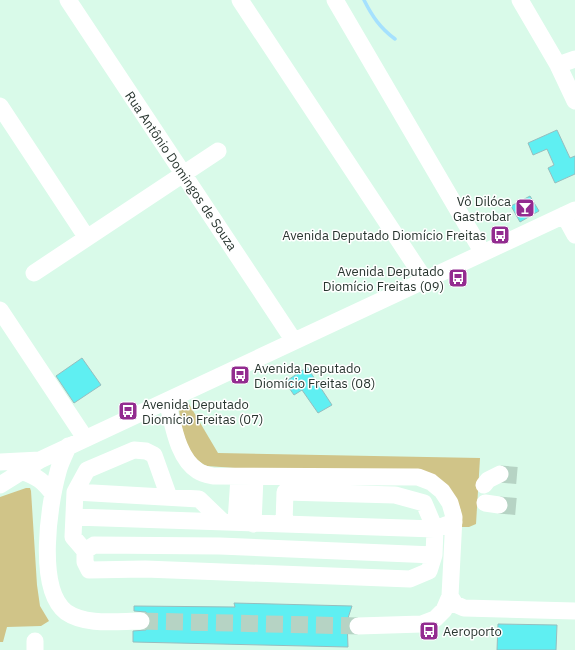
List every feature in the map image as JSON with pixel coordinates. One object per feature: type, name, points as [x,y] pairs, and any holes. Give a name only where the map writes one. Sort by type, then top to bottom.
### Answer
[{"type":"street","name":"Rua Antônio Domingos de Souza","points":[[68,0],[294,341]]},
{"type":"street","points":[[240,0],[426,280]]},
{"type":"street","points":[[335,0],[483,253]]},
{"type":"street","points":[[520,0],[558,65],[575,101]]},
{"type":"street","points":[[558,65],[575,59]]},
{"type":"street","points":[[0,106],[87,238]]},
{"type":"street","points":[[34,273],[218,152]]},
{"type":"street","points":[[9,466],[40,460],[84,438],[426,280],[569,212],[575,235]]},
{"type":"street","points":[[0,310],[84,438]]},
{"type":"street","points":[[166,401],[181,449],[188,463],[199,472],[213,476],[247,477],[418,478],[431,482],[442,491],[450,503],[454,522],[450,596],[444,610],[435,619],[422,624],[358,626]]},
{"type":"street","points":[[68,446],[58,470],[48,527],[49,576],[51,589],[57,601],[66,611],[79,618],[93,621],[140,621]]},
{"type":"street","points":[[169,497],[154,455],[146,451],[134,450],[87,470],[75,492],[73,537],[85,551],[85,562],[89,570],[145,569],[410,579],[429,571],[434,555],[435,528],[424,503],[396,495],[285,492],[284,524]]},
{"type":"street","points":[[9,466],[36,476],[45,483],[53,494]]},
{"type":"street","points":[[0,485],[9,466]]},
{"type":"street","points":[[484,485],[488,480],[500,474]]},
{"type":"street","points":[[230,522],[247,477]]},
{"type":"street","points":[[247,477],[253,524]]},
{"type":"street","points":[[75,492],[199,499],[230,522]]},
{"type":"street","points":[[74,517],[253,524],[435,528],[454,522]]},
{"type":"street","points":[[85,551],[94,545],[220,546],[434,555]]},
{"type":"street","points":[[450,596],[455,604],[464,608],[575,611]]},
{"type":"shaded area","points":[[189,404],[218,453],[480,458],[476,524],[469,527],[462,527],[461,512],[458,502],[442,483],[207,466],[194,457],[183,434],[179,409]]},
{"type":"shaded area","points":[[30,488],[31,491],[37,585],[40,606],[49,621],[41,626],[7,627],[3,642],[0,642],[0,497]]},
{"type":"building","points":[[557,130],[570,158],[575,156],[575,174],[555,183],[548,168],[554,165],[547,149],[533,155],[528,143]]},
{"type":"building","name":"Vô Dilóca Gastrobar","points":[[530,196],[539,211],[520,222],[511,206]]},
{"type":"building","points":[[82,358],[101,385],[74,403],[56,376]]},
{"type":"building","points":[[307,367],[332,405],[318,413],[302,390],[294,395],[285,382]]},
{"type":"building","points":[[234,603],[352,606],[347,621],[348,647],[133,642],[133,631],[146,630],[151,621],[146,612],[134,611],[134,606],[235,607]]},
{"type":"building","points":[[498,624],[557,625],[556,650],[497,650]]},
{"type":"waterway","points":[[364,0],[377,21],[385,31],[395,39]]},
{"type":"tunnel","points":[[500,474],[523,476]]},
{"type":"tunnel","points":[[499,505],[521,507]]},
{"type":"tunnel","points":[[141,621],[358,626]]},
{"type":"place","name":"Vô Dilóca Gastrobar","points":[[525,208]]},
{"type":"place","name":"Avenida Deputado Diomício Freitas","points":[[500,235]]},
{"type":"place","name":"Avenida Deputado Diomício Freitas (09)","points":[[458,278]]},
{"type":"place","name":"Avenida Deputado Diomício Freitas (08)","points":[[240,375]]},
{"type":"place","name":"Avenida Deputado Diomício Freitas (07)","points":[[128,411]]},
{"type":"place","name":"Aeroporto","points":[[429,631]]}]
